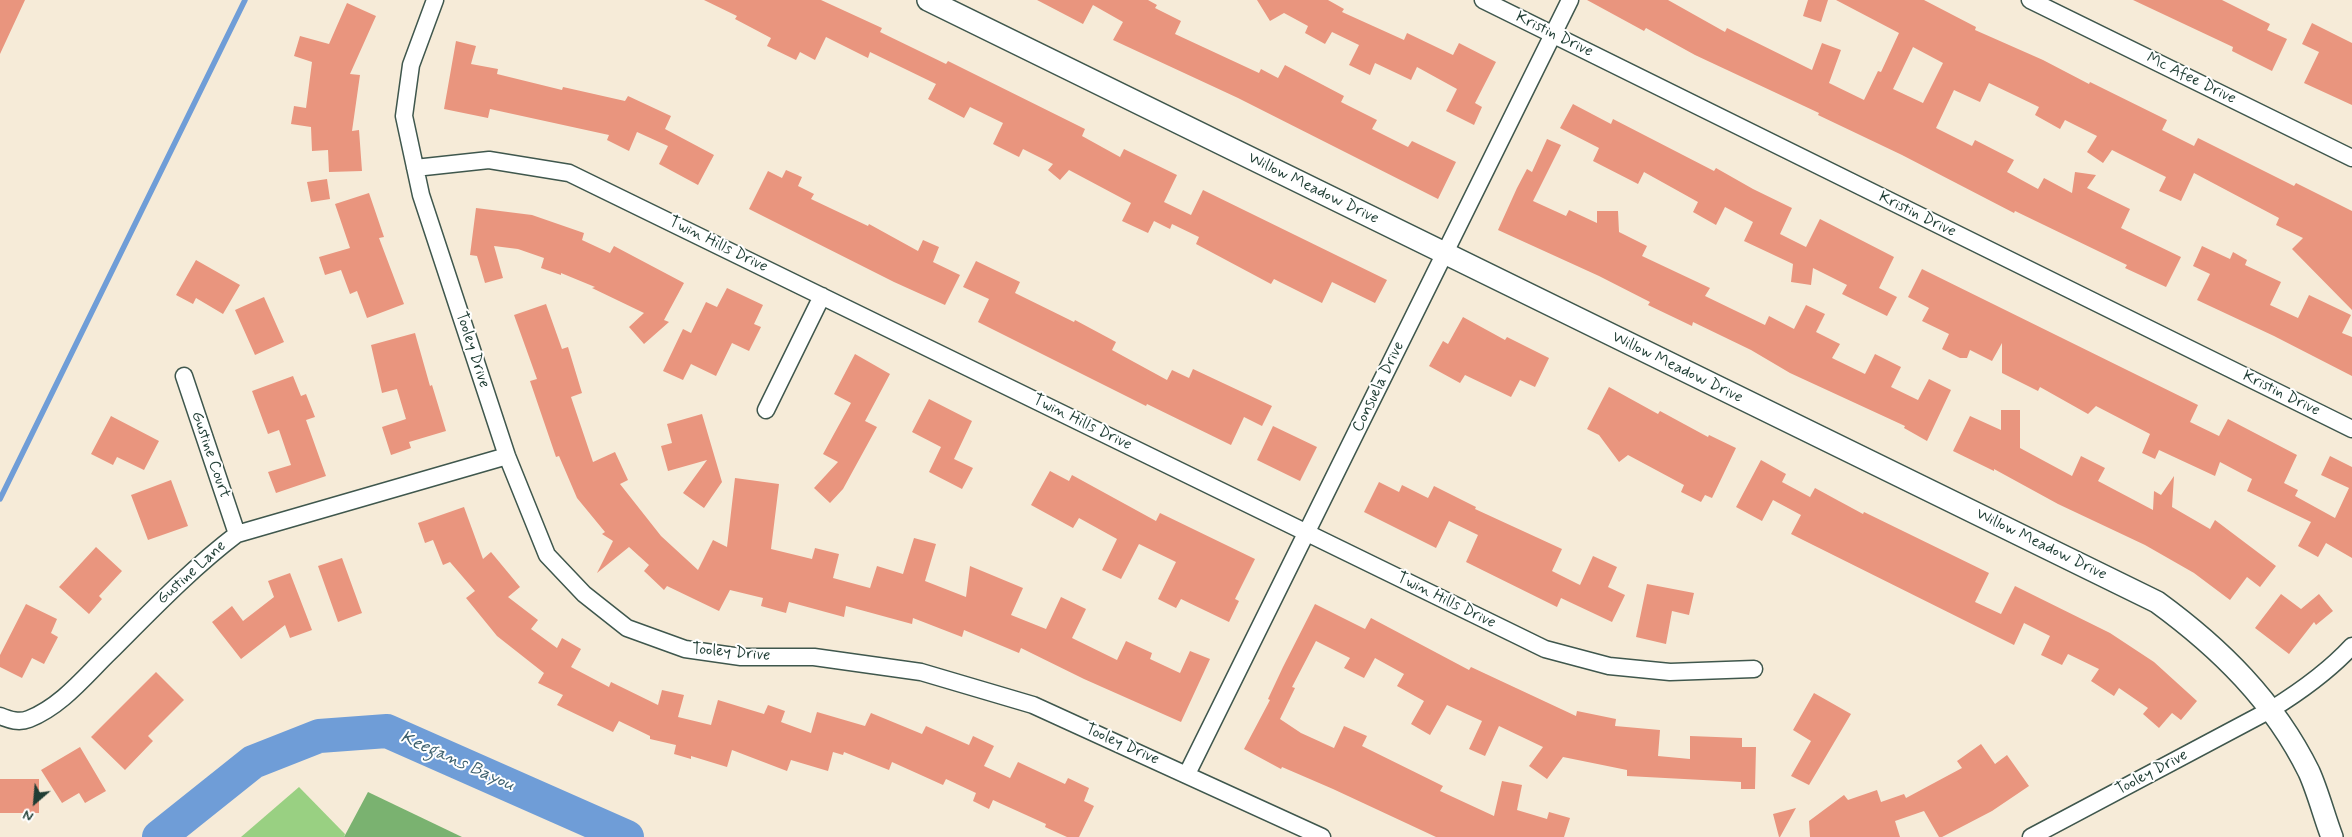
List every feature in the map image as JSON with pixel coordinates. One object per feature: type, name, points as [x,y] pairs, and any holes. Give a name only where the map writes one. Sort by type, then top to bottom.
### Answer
[{"type":"street","name":"Tooley Drive","points":[[435,0],[411,64],[404,116],[424,204],[507,456],[547,555],[584,594],[627,628],[685,649],[731,656],[814,657],[921,672],[1033,705],[1322,837]]},
{"type":"street","name":"Willow Meadow Drive","points":[[928,0],[2157,602],[2195,630],[2226,657],[2272,709],[2309,772],[2332,837]]},
{"type":"street","name":"Kristin Drive","points":[[1483,0],[2352,429]]},
{"type":"street","name":"Consuela Drive","points":[[1187,774],[1570,0]]},
{"type":"street","name":"Mc Afee Drive","points":[[2030,0],[2352,158]]},
{"type":"street","name":"Twin Hills Drive","points":[[415,168],[489,160],[569,172],[1544,649],[1609,666],[1670,672],[1754,669]]},
{"type":"street","points":[[766,410],[822,296]]},
{"type":"street","name":"Gustine Court","points":[[184,376],[236,534]]},
{"type":"street","name":"Gustine Lane","points":[[0,716],[13,722],[27,720],[39,715],[66,696],[202,561],[236,534],[507,456]]},
{"type":"street","name":"Tooley Drive","points":[[2031,837],[2272,709],[2302,690],[2336,663],[2352,646]]},
{"type":"green space","points":[[299,787],[345,834],[344,837],[241,837]]},
{"type":"green space","points":[[368,792],[462,837],[344,837]]},
{"type":"building","points":[[0,0],[25,0],[0,54]]},
{"type":"building","points":[[704,0],[821,0],[882,28],[880,32],[946,64],[948,61],[1085,129],[1082,136],[1120,157],[1124,149],[1177,175],[1164,202],[1191,215],[1203,190],[1387,280],[1375,303],[1332,282],[1322,303],[1274,279],[1271,284],[1196,244],[1199,237],[1172,224],[1170,229],[1154,221],[1148,233],[1122,221],[1131,203],[1069,170],[1060,180],[1048,170],[1053,164],[1023,149],[1019,157],[993,144],[1003,123],[970,107],[964,118],[928,99],[936,84],[870,52],[868,58],[826,37],[815,60],[800,52],[796,60],[767,46],[771,38],[735,19],[737,16]]},
{"type":"building","points":[[1037,0],[1148,0],[1157,5],[1155,8],[1181,21],[1175,34],[1259,73],[1261,69],[1278,78],[1285,65],[1344,96],[1341,102],[1377,120],[1372,129],[1408,147],[1412,141],[1456,162],[1438,199],[1238,98],[1113,40],[1123,22],[1093,5],[1083,24]]},
{"type":"building","points":[[1257,0],[1328,0],[1344,9],[1342,12],[1404,40],[1407,33],[1453,55],[1459,43],[1496,62],[1475,103],[1482,107],[1474,125],[1446,111],[1457,89],[1417,67],[1411,80],[1375,63],[1370,75],[1349,65],[1359,45],[1332,32],[1325,44],[1305,33],[1308,26],[1284,13],[1270,21]]},
{"type":"building","points":[[1587,0],[1668,0],[1725,32],[1727,28],[1812,70],[1822,43],[1841,50],[1829,83],[1864,100],[1878,71],[1881,72],[1899,33],[1836,0],[1924,0],[1976,27],[1975,30],[2043,60],[2089,84],[2090,82],[2167,120],[2162,130],[2194,146],[2198,138],[2294,186],[2296,183],[2352,211],[2352,310],[2292,249],[2303,238],[2276,225],[2279,218],[2194,173],[2181,201],[2159,191],[2166,177],[2112,150],[2103,163],[2087,152],[2097,136],[2065,120],[2060,129],[2035,115],[2039,107],[1989,83],[1980,102],[1954,90],[1936,128],[1972,146],[1975,140],[2014,160],[2007,172],[2038,189],[2044,178],[2072,193],[2075,172],[2096,175],[2087,188],[2130,209],[2121,228],[2181,257],[2166,287],[2125,268],[2127,265],[2015,211],[2014,213],[1902,155],[1818,115],[1819,113],[1695,55],[1646,28],[1644,31]],"holes":[[[1913,47],[1943,63],[1923,103],[1893,89]]]},
{"type":"building","points":[[1808,0],[1828,0],[1821,22],[1803,16]]},
{"type":"building","points":[[2133,0],[2222,0],[2270,24],[2267,30],[2287,39],[2272,71],[2232,51],[2233,47]]},
{"type":"building","points":[[347,3],[376,16],[350,74],[360,75],[352,131],[359,130],[362,171],[329,172],[328,150],[312,151],[311,127],[291,124],[294,106],[306,108],[312,62],[294,56],[300,36],[329,44]]},
{"type":"building","points":[[2312,23],[2352,43],[2352,105],[2304,83],[2319,52],[2302,44]]},
{"type":"building","points":[[456,41],[476,46],[471,64],[498,69],[497,74],[562,90],[563,87],[625,101],[628,96],[671,116],[665,129],[714,155],[698,185],[659,164],[668,146],[637,132],[629,151],[607,140],[609,135],[490,109],[488,118],[444,109]]},
{"type":"building","points":[[1573,104],[1611,124],[1613,119],[1714,171],[1716,168],[1792,208],[1780,234],[1806,247],[1820,219],[1894,257],[1879,288],[1897,297],[1887,316],[1842,294],[1847,285],[1813,268],[1811,285],[1791,282],[1793,264],[1744,241],[1753,222],[1725,207],[1716,225],[1693,212],[1698,202],[1644,172],[1638,184],[1593,161],[1599,148],[1560,128]]},
{"type":"building","points":[[1547,139],[1561,145],[1533,201],[1566,216],[1569,210],[1597,223],[1597,211],[1618,211],[1619,232],[1647,246],[1642,256],[1710,288],[1705,296],[1765,325],[1769,316],[1794,329],[1806,305],[1825,314],[1816,332],[1840,344],[1832,358],[1865,374],[1875,354],[1901,367],[1891,387],[1918,400],[1929,379],[1951,390],[1927,441],[1904,428],[1905,426],[1790,373],[1751,350],[1693,322],[1692,326],[1648,305],[1650,302],[1599,276],[1498,230],[1527,169],[1532,172]]},
{"type":"building","points":[[786,170],[802,177],[798,186],[814,194],[811,199],[868,226],[869,224],[918,251],[923,240],[939,247],[933,262],[960,275],[945,305],[894,282],[749,209],[768,171],[782,178]]},
{"type":"building","points":[[327,179],[330,199],[311,202],[307,182]]},
{"type":"building","points":[[369,193],[384,237],[379,238],[404,304],[367,318],[357,291],[350,294],[341,270],[325,275],[319,257],[350,248],[335,204]]},
{"type":"building","points":[[476,208],[532,215],[584,233],[582,240],[610,253],[614,246],[684,283],[664,320],[669,322],[644,344],[629,327],[644,313],[592,288],[595,287],[561,273],[561,275],[541,268],[544,258],[518,249],[494,246],[503,278],[485,283],[477,256],[470,255]]},
{"type":"building","points":[[2202,246],[2230,259],[2233,252],[2247,260],[2245,265],[2281,282],[2270,305],[2298,318],[2309,295],[2351,315],[2342,333],[2352,337],[2352,376],[2274,336],[2197,300],[2210,274],[2193,266]]},
{"type":"building","points":[[196,260],[240,285],[223,314],[196,298],[193,304],[176,295]]},
{"type":"building","points":[[976,261],[1020,282],[1015,293],[1074,322],[1075,320],[1116,342],[1112,350],[1167,380],[1172,370],[1189,378],[1193,369],[1272,406],[1262,426],[1244,417],[1231,445],[1147,404],[1146,406],[978,322],[989,299],[963,287]]},
{"type":"building","points":[[1922,269],[2198,405],[2190,422],[2219,436],[2228,419],[2297,455],[2284,483],[2298,490],[2295,496],[2335,518],[2349,488],[2321,475],[2330,456],[2352,467],[2352,558],[2326,543],[2318,557],[2298,546],[2311,522],[2247,491],[2252,479],[2220,462],[2215,476],[2159,450],[2155,459],[2142,453],[2150,434],[2096,406],[2088,414],[2040,387],[2038,391],[2002,373],[2002,343],[1992,361],[1970,350],[1967,358],[1960,358],[1942,349],[1949,334],[1922,321],[1929,308],[1908,297]]},
{"type":"building","points":[[727,288],[763,305],[754,324],[761,327],[749,351],[732,343],[716,376],[691,364],[683,380],[663,371],[683,329],[691,333],[706,302],[717,307]]},
{"type":"building","points":[[264,297],[284,342],[255,355],[235,310]]},
{"type":"building","points":[[546,304],[562,349],[568,347],[582,393],[571,397],[593,462],[615,452],[628,480],[620,484],[661,536],[698,570],[713,540],[727,547],[735,478],[779,484],[771,549],[812,559],[815,548],[839,554],[833,578],[870,588],[877,566],[903,574],[914,538],[936,544],[925,581],[966,597],[970,566],[1023,588],[1011,615],[1046,629],[1061,597],[1086,609],[1072,638],[1117,660],[1126,641],[1152,653],[1150,659],[1180,673],[1190,651],[1210,659],[1181,722],[1084,679],[1021,648],[1019,653],[964,630],[962,637],[913,618],[912,624],[846,606],[844,617],[789,602],[786,613],[761,606],[763,598],[730,590],[719,611],[667,586],[664,590],[644,571],[649,565],[629,547],[597,573],[613,541],[602,534],[605,532],[577,498],[559,456],[556,457],[530,381],[537,379],[514,315]]},
{"type":"building","points":[[1463,317],[1505,340],[1507,337],[1549,358],[1535,387],[1520,380],[1511,397],[1465,375],[1460,383],[1429,366],[1443,341],[1448,344]]},
{"type":"building","points":[[415,333],[430,386],[432,385],[446,431],[409,442],[411,448],[391,455],[382,427],[406,419],[397,389],[382,393],[371,345]]},
{"type":"building","points":[[855,354],[890,374],[865,421],[877,427],[843,489],[830,503],[814,488],[838,462],[823,454],[851,403],[834,394]]},
{"type":"building","points":[[293,376],[301,396],[306,394],[315,417],[306,420],[326,476],[276,493],[268,472],[291,465],[279,430],[268,434],[252,391]]},
{"type":"building","points":[[1609,387],[1658,414],[1660,411],[1708,437],[1709,435],[1736,448],[1712,498],[1705,495],[1701,502],[1681,492],[1684,485],[1628,455],[1619,462],[1599,435],[1587,429]]},
{"type":"building","points":[[929,399],[972,421],[954,459],[973,468],[962,489],[929,472],[941,447],[912,432]]},
{"type":"building","points":[[2001,410],[2020,410],[2020,448],[2072,476],[2081,456],[2105,468],[2098,481],[2153,510],[2154,491],[2161,495],[2174,476],[2172,507],[2210,529],[2215,520],[2276,566],[2260,587],[2247,577],[2230,600],[2194,573],[2145,545],[2058,504],[1994,469],[1994,471],[1953,451],[1970,416],[2001,430]]},
{"type":"building","points":[[702,414],[722,482],[704,508],[683,493],[707,460],[668,471],[661,446],[672,443],[667,424]]},
{"type":"building","points":[[111,416],[159,441],[144,470],[117,457],[113,465],[91,454]]},
{"type":"building","points":[[1273,426],[1317,447],[1300,481],[1257,460]]},
{"type":"building","points":[[1761,460],[1786,474],[1782,482],[1810,497],[1815,488],[1863,514],[1864,512],[1989,573],[1975,602],[2001,614],[2015,586],[2110,633],[2154,662],[2197,701],[2181,720],[2172,713],[2159,728],[2143,714],[2148,708],[2119,688],[2114,696],[2091,681],[2099,669],[2068,654],[2062,665],[2041,655],[2050,636],[2024,623],[2014,645],[1791,534],[1801,515],[1773,500],[1762,521],[1736,507]]},
{"type":"building","points":[[1050,471],[1069,481],[1072,475],[1156,521],[1160,513],[1255,559],[1235,599],[1239,601],[1229,622],[1181,599],[1176,608],[1158,599],[1176,562],[1139,544],[1121,579],[1102,570],[1117,539],[1079,518],[1073,528],[1031,505]]},
{"type":"building","points":[[171,480],[188,526],[148,540],[131,495]]},
{"type":"building","points":[[1379,482],[1399,492],[1402,485],[1428,498],[1434,486],[1476,507],[1475,509],[1562,549],[1552,571],[1580,585],[1593,556],[1617,567],[1608,587],[1625,595],[1612,622],[1561,598],[1557,607],[1466,562],[1478,535],[1449,521],[1436,548],[1364,512]]},
{"type":"building","points":[[464,507],[483,559],[491,552],[520,587],[508,597],[538,620],[531,629],[557,648],[562,638],[581,649],[571,667],[609,687],[611,682],[658,705],[662,690],[684,695],[678,717],[711,725],[718,700],[764,714],[768,705],[785,711],[781,722],[811,733],[817,712],[865,726],[871,713],[922,734],[926,726],[969,745],[973,736],[994,746],[984,766],[1010,778],[1018,762],[1065,784],[1068,778],[1089,788],[1084,801],[1094,806],[1079,837],[1067,837],[1045,827],[1046,824],[993,800],[989,809],[973,801],[976,793],[946,779],[943,785],[892,762],[889,770],[844,752],[843,755],[833,752],[828,771],[791,760],[787,771],[732,750],[727,767],[691,756],[691,759],[674,754],[676,745],[650,739],[650,736],[619,721],[613,732],[557,705],[563,695],[538,683],[544,673],[497,636],[466,598],[475,591],[450,562],[443,565],[433,540],[425,543],[418,523]]},
{"type":"building","points":[[96,547],[122,571],[99,596],[102,599],[89,614],[59,587]]},
{"type":"building","points":[[342,558],[362,613],[338,622],[318,566]]},
{"type":"building","points":[[290,573],[312,630],[290,638],[285,625],[241,659],[212,622],[232,606],[243,621],[274,597],[268,581]]},
{"type":"building","points":[[1647,584],[1694,593],[1689,615],[1672,611],[1666,644],[1636,637]]},
{"type":"building","points":[[2281,594],[2301,609],[2319,594],[2333,611],[2316,625],[2314,622],[2289,654],[2255,628]]},
{"type":"building","points":[[26,604],[57,619],[51,633],[58,637],[44,664],[32,658],[22,678],[0,667],[0,655]]},
{"type":"building","points":[[1315,604],[1365,629],[1371,618],[1469,670],[1471,667],[1576,716],[1577,711],[1616,719],[1615,726],[1660,730],[1658,756],[1690,759],[1690,736],[1742,738],[1742,747],[1756,747],[1755,789],[1741,789],[1741,782],[1627,776],[1627,770],[1563,757],[1547,779],[1529,766],[1543,747],[1499,726],[1485,756],[1469,749],[1482,721],[1447,705],[1430,735],[1411,724],[1424,701],[1397,686],[1404,674],[1375,658],[1364,678],[1344,668],[1350,658],[1316,641],[1292,687],[1295,688],[1280,719],[1301,733],[1334,748],[1344,726],[1367,736],[1362,746],[1443,786],[1440,791],[1494,816],[1502,781],[1522,785],[1517,810],[1547,819],[1549,812],[1570,818],[1564,837],[1436,837],[1333,789],[1282,767],[1281,769],[1244,749],[1270,700],[1268,699],[1283,667]]},
{"type":"building","points":[[156,672],[184,700],[148,736],[153,741],[125,770],[91,737]]},
{"type":"building","points":[[1814,693],[1851,714],[1809,785],[1791,776],[1811,741],[1793,730]]},
{"type":"building","points":[[1981,744],[1995,764],[2007,755],[2029,786],[1992,811],[1942,837],[1939,837],[1924,811],[1895,821],[1900,837],[1810,837],[1809,821],[1844,795],[1848,800],[1877,790],[1881,802],[1904,794],[1906,798],[1962,768],[1957,761]]},
{"type":"building","points":[[80,747],[106,791],[85,803],[79,793],[62,803],[41,770]]},
{"type":"building","points":[[0,779],[39,779],[39,813],[0,813]]},
{"type":"building","points":[[1796,808],[1780,837],[1779,837],[1773,814]]},
{"type":"waterway","points":[[0,499],[245,0]]},
{"type":"waterway","name":"Keegans Bayou","points":[[159,837],[253,762],[319,736],[387,731],[627,837]]}]
